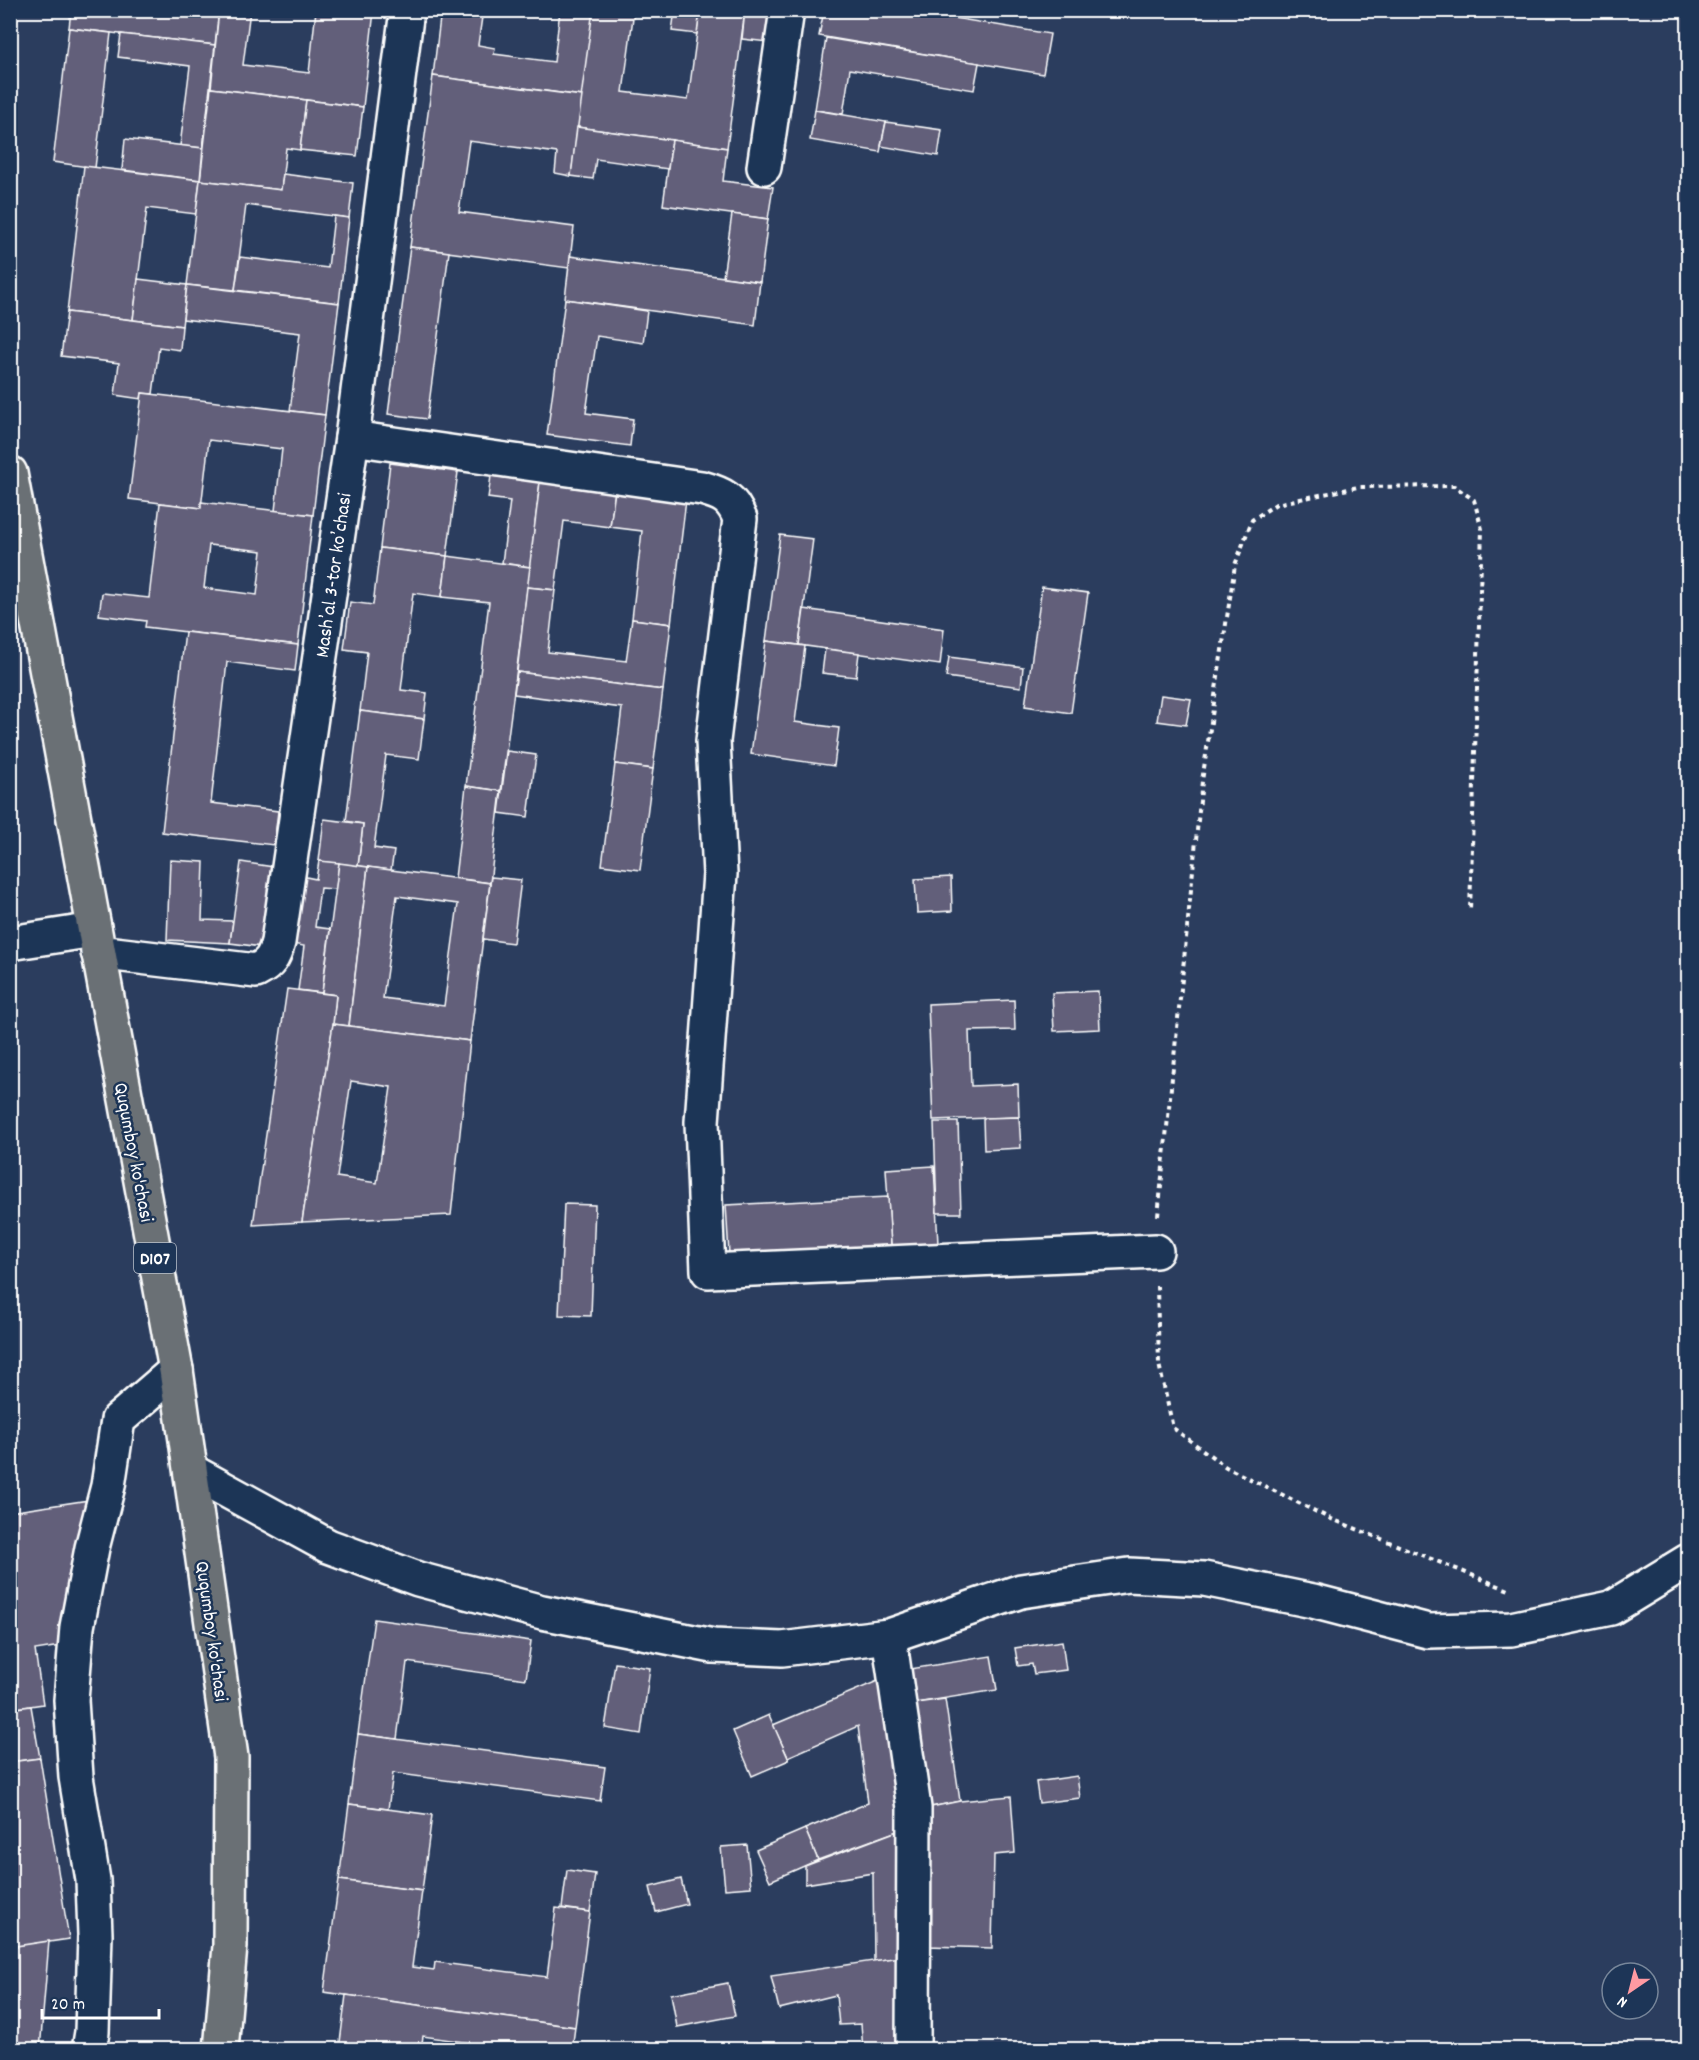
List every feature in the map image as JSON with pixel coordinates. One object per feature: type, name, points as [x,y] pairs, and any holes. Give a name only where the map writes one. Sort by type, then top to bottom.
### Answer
[{"type":"main road","name":"Ququmboy ko'chasi","points":[[10,473],[176,1370],[231,1757],[230,1946],[221,2049]]},
{"type":"street","name":"Mashʼal 3-tor koʼchasi","points":[[10,943],[96,941],[256,971],[268,965],[274,957],[352,438],[407,10]]},
{"type":"street","points":[[764,167],[787,10]]},
{"type":"street","points":[[352,438],[690,486],[721,494],[735,506],[740,519],[713,741],[720,874],[702,1122],[708,1271],[1156,1251]]},
{"type":"street","points":[[89,2049],[92,2032],[95,1935],[93,1880],[76,1777],[71,1700],[77,1627],[92,1548],[108,1486],[118,1420],[176,1370]]},
{"type":"street","points":[[191,1471],[328,1546],[418,1579],[542,1612],[713,1646],[782,1649],[889,1636],[1021,1591],[1129,1575],[1204,1579],[1313,1601],[1428,1631],[1511,1629],[1611,1608],[1689,1561]]},
{"type":"street","points":[[889,1636],[914,1808],[913,2049]]},
{"type":"path","points":[[1470,910],[1482,529],[1474,500],[1454,486],[1358,488],[1276,504],[1252,520],[1235,566],[1202,781],[1156,1251],[1159,1364],[1173,1428],[1226,1467],[1329,1518],[1510,1591]]},
{"type":"building","points":[[71,10],[219,10],[215,45],[69,28]]},
{"type":"building","points":[[219,10],[250,10],[243,65],[309,73],[316,10],[374,11],[363,107],[211,88]]},
{"type":"building","points":[[441,10],[483,10],[478,45],[495,48],[494,54],[554,62],[560,10],[593,14],[582,96],[433,76]]},
{"type":"building","points":[[593,10],[634,10],[623,92],[688,100],[700,10],[745,10],[727,148],[577,127]]},
{"type":"building","points":[[675,10],[700,10],[697,34],[672,31]]},
{"type":"building","points":[[745,10],[772,10],[768,42],[742,39]]},
{"type":"building","points":[[824,10],[906,10],[1050,34],[1043,74],[819,36]]},
{"type":"building","points":[[69,28],[111,33],[95,168],[53,162]]},
{"type":"building","points":[[121,34],[215,45],[203,148],[180,146],[190,66],[118,57]]},
{"type":"building","points":[[826,38],[979,63],[974,90],[850,69],[843,114],[815,110]]},
{"type":"building","points":[[433,76],[582,96],[571,176],[555,173],[557,153],[469,141],[459,212],[574,227],[569,268],[410,247]]},
{"type":"building","points":[[211,88],[306,100],[300,150],[286,148],[281,190],[200,180]]},
{"type":"building","points":[[306,100],[363,107],[357,156],[300,150]]},
{"type":"building","points":[[815,110],[886,122],[880,152],[810,140]]},
{"type":"building","points":[[886,122],[942,130],[938,156],[881,146]]},
{"type":"building","points":[[577,127],[672,140],[668,169],[596,159],[593,179],[571,176]]},
{"type":"building","points":[[125,139],[203,148],[200,180],[122,170]]},
{"type":"building","points":[[672,140],[727,148],[723,181],[773,187],[768,219],[663,205]]},
{"type":"building","points":[[84,166],[200,180],[196,214],[147,208],[133,320],[67,312]]},
{"type":"building","points":[[283,174],[353,183],[349,218],[246,205],[235,290],[187,285],[200,180],[281,190]]},
{"type":"building","points":[[732,214],[768,219],[760,282],[723,277]]},
{"type":"building","points":[[334,216],[349,218],[339,303],[235,290],[240,257],[328,268]]},
{"type":"building","points":[[410,247],[449,252],[427,419],[388,414]]},
{"type":"building","points":[[570,256],[760,282],[755,325],[565,299]]},
{"type":"building","points":[[138,279],[187,285],[182,326],[133,320]]},
{"type":"building","points":[[187,285],[339,303],[325,415],[290,411],[300,333],[183,319]]},
{"type":"building","points":[[565,299],[647,311],[643,343],[597,336],[586,413],[633,419],[630,446],[547,435]]},
{"type":"building","points":[[67,312],[182,326],[180,350],[159,347],[153,394],[142,393],[141,399],[115,395],[119,363],[61,356]]},
{"type":"building","points":[[142,393],[325,415],[313,515],[275,511],[282,449],[209,440],[201,508],[129,499]]},
{"type":"building","points":[[390,463],[458,472],[447,556],[380,548]]},
{"type":"building","points":[[491,476],[540,482],[530,567],[502,563],[510,501],[488,498]]},
{"type":"building","points":[[540,482],[615,491],[610,527],[564,521],[555,590],[527,587]]},
{"type":"building","points":[[615,491],[686,500],[671,624],[632,619],[642,531],[610,527]]},
{"type":"building","points":[[201,502],[313,515],[298,645],[145,627],[146,621],[99,615],[102,593],[149,598],[160,503],[201,508]],"holes":[[[209,545],[262,551],[257,595],[204,588]]]},
{"type":"building","points":[[780,535],[813,539],[799,645],[766,641]]},
{"type":"building","points":[[380,548],[447,556],[442,597],[413,593],[401,690],[427,693],[424,719],[360,711],[367,652],[344,649],[350,602],[373,605]]},
{"type":"building","points":[[447,556],[530,567],[501,791],[466,786],[489,602],[442,597]]},
{"type":"building","points":[[527,587],[555,590],[548,652],[626,661],[632,619],[671,624],[663,690],[517,672]]},
{"type":"building","points":[[1042,587],[1088,593],[1071,713],[1025,706]]},
{"type":"building","points":[[804,609],[944,629],[940,665],[799,645]]},
{"type":"building","points":[[185,632],[298,645],[295,671],[227,662],[211,803],[278,811],[274,845],[162,832]]},
{"type":"building","points":[[766,641],[805,646],[795,722],[839,728],[834,766],[751,754]]},
{"type":"building","points":[[825,649],[859,653],[856,677],[822,673]]},
{"type":"building","points":[[949,657],[1023,667],[1021,687],[946,677]]},
{"type":"building","points":[[517,672],[663,690],[653,769],[615,764],[622,708],[514,694]]},
{"type":"building","points":[[1161,695],[1191,699],[1186,725],[1157,721]]},
{"type":"building","points":[[360,711],[424,719],[419,759],[386,755],[374,848],[394,851],[391,870],[358,866],[363,824],[346,821]]},
{"type":"building","points":[[507,751],[536,755],[528,817],[499,813]]},
{"type":"building","points":[[615,764],[653,769],[640,870],[602,865]]},
{"type":"building","points":[[466,786],[501,791],[490,883],[455,878]]},
{"type":"building","points":[[324,819],[363,824],[358,866],[319,861]]},
{"type":"building","points":[[170,860],[204,862],[202,920],[233,921],[230,943],[167,940]]},
{"type":"building","points":[[319,861],[339,863],[336,889],[320,888],[315,927],[330,929],[322,993],[298,990],[304,946],[292,944],[301,876],[316,879]]},
{"type":"building","points":[[241,862],[280,868],[270,948],[230,943]]},
{"type":"building","points":[[339,863],[368,867],[349,1026],[333,1024],[336,995],[322,993]]},
{"type":"building","points":[[368,867],[490,883],[470,1041],[349,1026]],"holes":[[[397,896],[458,904],[444,1006],[383,998]]]},
{"type":"building","points":[[491,877],[521,880],[513,943],[483,939]]},
{"type":"building","points":[[951,877],[952,911],[917,913],[915,879]]},
{"type":"building","points":[[287,989],[336,995],[333,1024],[302,1222],[253,1225]]},
{"type":"building","points":[[1098,991],[1100,1029],[1054,1031],[1052,993]]},
{"type":"building","points":[[1014,1000],[1015,1030],[969,1031],[971,1086],[1018,1084],[1019,1117],[933,1120],[928,1004]]},
{"type":"building","points":[[333,1024],[470,1041],[451,1215],[302,1222]],"holes":[[[351,1081],[391,1087],[377,1183],[337,1177]]]},
{"type":"building","points":[[1019,1117],[1021,1148],[984,1150],[983,1118]]},
{"type":"building","points":[[934,1122],[958,1122],[961,1213],[937,1213]]},
{"type":"building","points":[[934,1166],[938,1244],[891,1246],[886,1169]]},
{"type":"building","points":[[888,1197],[891,1246],[729,1254],[726,1205]]},
{"type":"building","points":[[564,1204],[595,1205],[591,1316],[559,1315]]},
{"type":"building","points":[[89,1500],[60,1646],[35,1650],[43,1704],[10,1709],[10,1512]]},
{"type":"building","points":[[374,1619],[531,1641],[526,1679],[407,1662],[397,1739],[358,1734]]},
{"type":"building","points":[[1062,1641],[1066,1670],[1034,1674],[1032,1664],[1018,1666],[1015,1648]]},
{"type":"building","points":[[991,1656],[997,1690],[916,1703],[910,1669]]},
{"type":"building","points":[[615,1663],[650,1668],[641,1734],[605,1728]]},
{"type":"building","points":[[880,1680],[900,1830],[818,1860],[805,1829],[868,1803],[858,1726],[788,1757],[773,1725]]},
{"type":"building","points":[[945,1699],[960,1801],[931,1807],[916,1703]]},
{"type":"building","points":[[31,1706],[40,1758],[10,1762],[10,1709]]},
{"type":"building","points":[[769,1715],[789,1760],[752,1776],[733,1731]]},
{"type":"building","points":[[358,1734],[605,1767],[600,1801],[393,1773],[388,1809],[349,1804]]},
{"type":"building","points":[[40,1758],[69,1939],[16,1947],[10,1912],[10,1762]]},
{"type":"building","points":[[1077,1776],[1080,1798],[1039,1803],[1036,1782]]},
{"type":"building","points":[[1011,1796],[1015,1853],[994,1855],[992,1948],[928,1946],[931,1807],[960,1801]]},
{"type":"building","points":[[349,1804],[432,1815],[422,1891],[339,1880]]},
{"type":"building","points":[[805,1829],[818,1860],[770,1881],[756,1850]]},
{"type":"building","points":[[900,1830],[900,1957],[874,1961],[873,1873],[805,1884],[805,1866]]},
{"type":"building","points":[[747,1845],[751,1887],[725,1889],[721,1847]]},
{"type":"building","points":[[567,1870],[595,1874],[590,1912],[562,1908]]},
{"type":"building","points":[[681,1879],[687,1904],[656,1912],[650,1887]]},
{"type":"building","points":[[339,1880],[422,1891],[412,1967],[434,1970],[435,1962],[547,1977],[556,1908],[590,1912],[575,2027],[324,1992]]},
{"type":"building","points":[[49,1941],[40,2050],[10,2050],[10,1947]]},
{"type":"building","points":[[900,1957],[903,2050],[863,2050],[861,2024],[839,2025],[836,1995],[779,2009],[771,1976]]},
{"type":"building","points":[[728,1983],[735,2016],[677,2027],[671,1994]]},
{"type":"building","points":[[346,1995],[575,2027],[572,2050],[520,2050],[423,2036],[421,2050],[339,2050]]},
{"type":"building","points":[[708,2045],[708,2050],[678,2050],[677,2048]]}]
